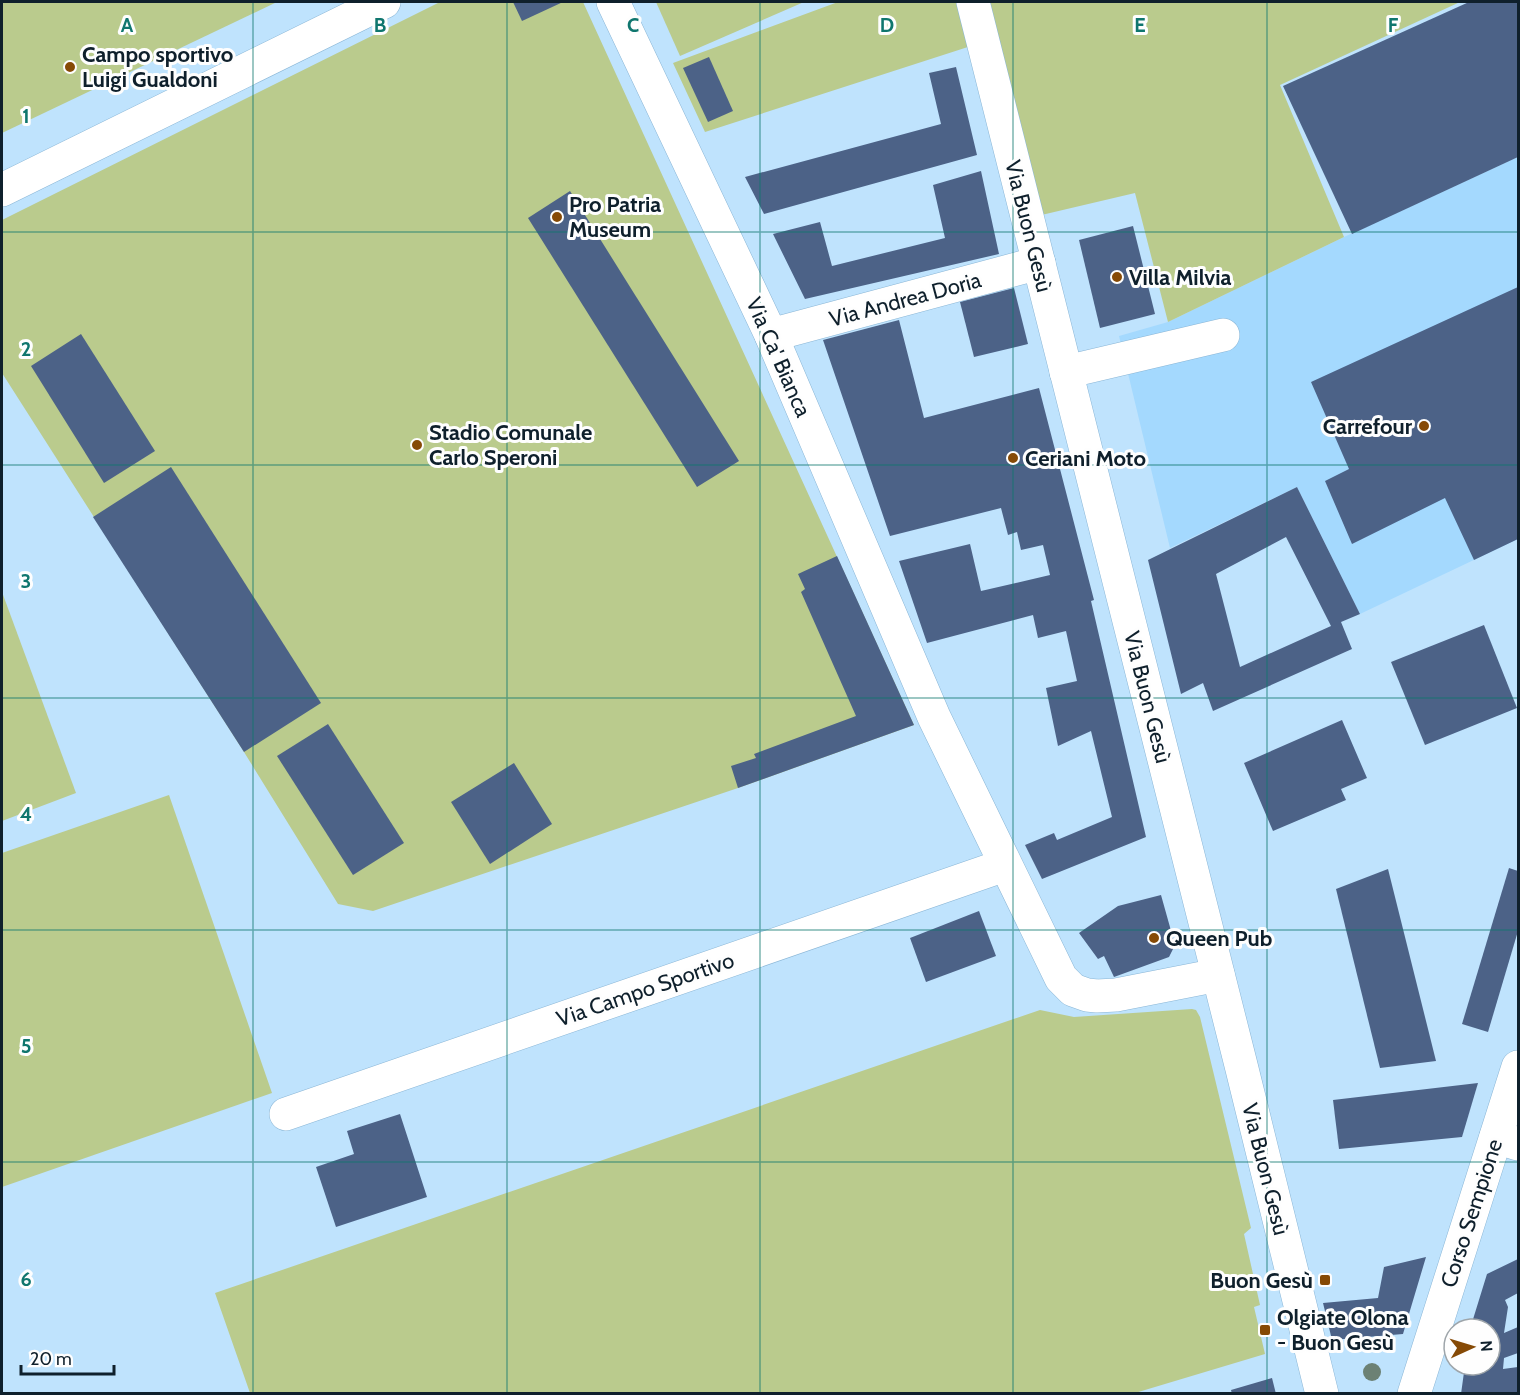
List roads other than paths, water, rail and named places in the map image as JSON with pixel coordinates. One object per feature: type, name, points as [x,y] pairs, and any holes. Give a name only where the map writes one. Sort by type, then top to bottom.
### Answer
[{"type":"street","points":[[2,190],[384,2]]},
{"type":"street","name":"Via Ca' Bianca","points":[[613,2],[771,335],[934,717],[1005,865]]},
{"type":"street","name":"Via Buon Gesù","points":[[973,2],[1322,1394]]},
{"type":"street","name":"Via Andrea Doria","points":[[771,335],[1039,263]]},
{"type":"street","points":[[1066,372],[1223,335]]},
{"type":"street","points":[[1005,865],[1061,978],[1073,990],[1097,996],[1116,995],[1218,975]]},
{"type":"street","name":"Via Campo Sportivo","points":[[285,1114],[1005,865]]},
{"type":"street","name":"Corso Sempione","points":[[1414,1394],[1507,1141],[1518,1066]]},
{"type":"place","name":"Campo sportivo Luigi Gualdoni","points":[[70,67]]},
{"type":"place","name":"Pro Patria Museum","points":[[557,217]]},
{"type":"place","name":"Villa Milvia","points":[[1117,277]]},
{"type":"place","name":"Carrefour","points":[[1424,426]]},
{"type":"place","name":"Stadio Comunale Carlo Speroni","points":[[417,445]]},
{"type":"place","name":"Ceriani Moto","points":[[1013,458]]},
{"type":"place","name":"Queen Pub","points":[[1154,938]]},
{"type":"place","name":"Buon Gesù","points":[[1325,1280]]},
{"type":"place","name":"Olgiate Olona - Buon Gesù","points":[[1265,1330]]}]
